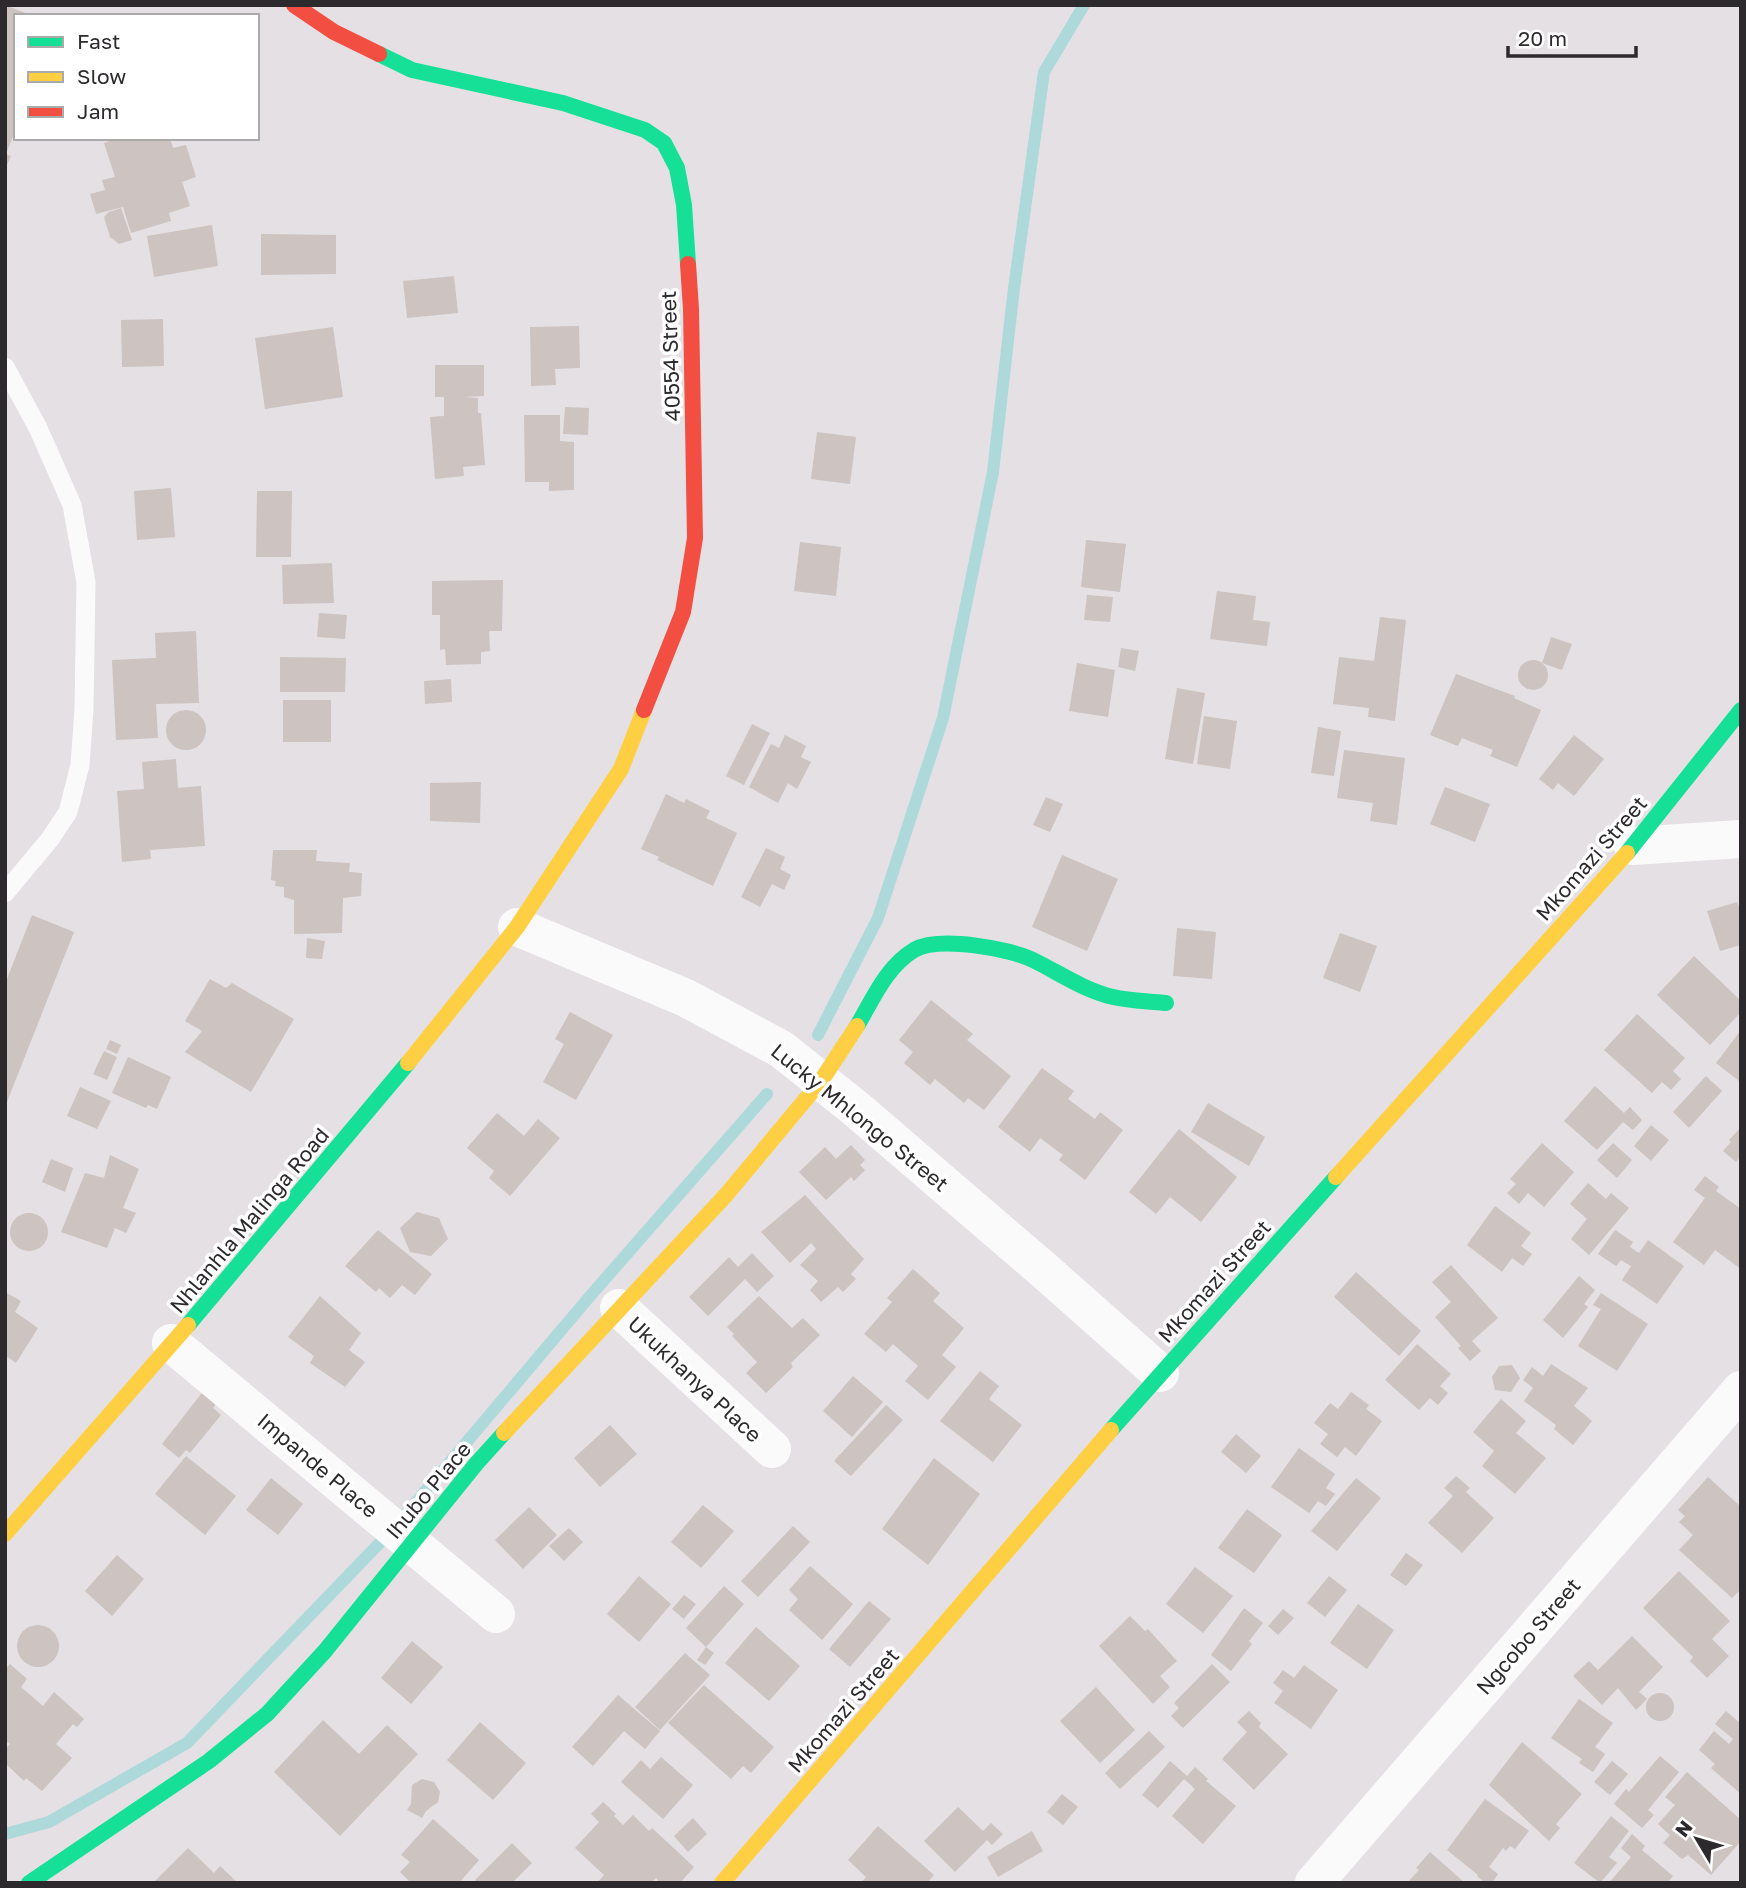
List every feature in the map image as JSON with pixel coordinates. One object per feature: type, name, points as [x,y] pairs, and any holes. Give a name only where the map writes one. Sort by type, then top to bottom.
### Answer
[{"type":"street","name":"40554 Street","points":[[294,5],[334,32],[412,70],[562,103],[645,130],[664,143],[677,167],[684,205],[691,309],[695,538],[683,612],[621,769],[517,927]]},
{"type":"street","name":"Mkomazi Street","points":[[722,1883],[1160,1373],[1633,846],[1741,710]]},
{"type":"street","points":[[1633,846],[1741,839]]},
{"type":"street","name":"Lucky Mhlongo Street","points":[[517,927],[686,998],[781,1049],[1046,1272],[1160,1373]]},
{"type":"street","name":"Nhlanhla Malinga Road","points":[[5,1534],[365,1117],[517,927]]},
{"type":"street","name":"Ihubo Place","points":[[30,1883],[209,1761],[267,1714],[325,1651],[476,1464],[726,1195],[821,1081],[887,975],[902,959],[916,949],[930,944],[953,943],[1007,952],[1032,959],[1076,984],[1113,997],[1166,1003]]},
{"type":"street","name":"Ukukhanya Place","points":[[619,1308],[772,1449]]},
{"type":"street","name":"Impande Place","points":[[171,1343],[496,1614]]},
{"type":"street","name":"Ngcobo Street","points":[[1314,1883],[1741,1390]]},
{"type":"lane","points":[[5,367],[38,428],[72,505],[86,593],[80,765],[68,812],[50,839],[5,893]]},
{"type":"building","points":[[5,5],[28,14],[14,14],[14,134],[6,154],[11,156],[5,169]]},
{"type":"building","points":[[113,140],[171,140],[173,148],[186,145],[196,177],[182,182],[190,206],[169,213],[171,221],[131,233],[123,207],[96,214],[90,194],[105,190],[102,180],[115,177],[104,143]]},
{"type":"building","points":[[121,208],[132,240],[119,244],[110,237],[104,217]]},
{"type":"building","points":[[212,225],[218,266],[154,277],[147,236]]},
{"type":"building","points":[[261,234],[336,235],[336,274],[261,275]]},
{"type":"building","points":[[454,276],[458,313],[407,318],[403,281]]},
{"type":"building","points":[[163,319],[164,366],[122,367],[121,320]]},
{"type":"building","points":[[579,326],[580,368],[555,369],[556,385],[531,386],[530,327]]},
{"type":"building","points":[[333,327],[343,397],[265,409],[255,338]]},
{"type":"building","points":[[435,365],[484,365],[484,396],[464,397],[478,398],[485,465],[463,467],[464,476],[435,479],[430,417],[444,416],[444,397],[435,397]]},
{"type":"building","points":[[565,407],[589,408],[588,435],[563,434]]},
{"type":"building","points":[[524,415],[560,415],[560,441],[574,442],[574,490],[549,491],[549,482],[525,482]]},
{"type":"building","points":[[817,432],[856,437],[850,484],[811,479]]},
{"type":"building","points":[[171,488],[175,537],[137,540],[134,491]]},
{"type":"building","points":[[257,491],[292,491],[291,557],[256,557]]},
{"type":"building","points":[[1086,540],[1126,544],[1120,592],[1081,587]]},
{"type":"building","points":[[800,542],[841,547],[836,596],[794,591]]},
{"type":"building","points":[[332,563],[334,603],[283,604],[282,565]]},
{"type":"building","points":[[503,580],[502,631],[489,631],[490,651],[481,652],[481,664],[446,665],[445,649],[440,650],[440,615],[432,615],[432,581]]},
{"type":"building","points":[[1217,591],[1256,596],[1253,620],[1270,622],[1267,646],[1210,639]]},
{"type":"building","points":[[1087,595],[1113,597],[1110,622],[1084,620]]},
{"type":"building","points":[[319,613],[347,615],[345,639],[317,637]]},
{"type":"building","points":[[1380,617],[1406,620],[1395,721],[1368,717],[1369,708],[1333,704],[1339,657],[1374,661]]},
{"type":"building","points":[[196,631],[199,703],[156,704],[158,738],[116,740],[112,660],[156,658],[155,633]]},
{"type":"building","points":[[1551,637],[1572,644],[1562,670],[1542,663]]},
{"type":"building","points":[[1121,648],[1139,651],[1135,671],[1118,667]]},
{"type":"building","points":[[280,657],[346,658],[345,692],[280,692]]},
{"type":"building","points":[[1533,660],[1544,664],[1548,675],[1544,686],[1533,690],[1522,686],[1518,675],[1522,664]]},
{"type":"building","points":[[1077,663],[1115,670],[1108,717],[1069,711]]},
{"type":"building","points":[[1456,674],[1515,696],[1514,698],[1541,710],[1517,767],[1490,756],[1493,750],[1462,738],[1458,746],[1430,735]]},
{"type":"building","points":[[451,679],[452,702],[425,704],[424,681]]},
{"type":"building","points":[[1177,688],[1205,693],[1193,764],[1165,759]]},
{"type":"building","points":[[283,700],[331,700],[331,742],[283,742]]},
{"type":"building","points":[[186,710],[194,711],[200,716],[205,722],[205,738],[200,744],[194,749],[186,750],[178,749],[172,744],[167,738],[166,730],[167,722],[172,716],[178,711]]},
{"type":"building","points":[[1204,716],[1237,721],[1230,769],[1197,764]]},
{"type":"building","points":[[752,724],[770,733],[744,785],[726,776]]},
{"type":"building","points":[[1318,727],[1341,731],[1334,776],[1311,773]]},
{"type":"building","points":[[785,735],[806,746],[801,757],[811,762],[797,789],[788,783],[778,803],[749,787],[771,744],[779,748]]},
{"type":"building","points":[[1574,735],[1604,759],[1574,796],[1558,783],[1553,790],[1539,779]]},
{"type":"building","points":[[1344,750],[1405,758],[1397,825],[1370,821],[1373,803],[1337,798]]},
{"type":"building","points":[[176,759],[178,788],[201,786],[205,846],[150,850],[151,859],[122,862],[117,791],[144,789],[142,762]]},
{"type":"building","points":[[481,782],[480,823],[430,821],[430,783]]},
{"type":"building","points":[[1445,787],[1490,804],[1475,842],[1430,824]]},
{"type":"building","points":[[666,794],[684,803],[686,799],[710,811],[706,818],[737,833],[713,886],[657,860],[659,857],[641,849]]},
{"type":"building","points":[[1046,797],[1063,804],[1050,832],[1033,825]]},
{"type":"building","points":[[766,848],[785,857],[780,869],[791,875],[784,890],[772,884],[760,907],[741,897]]},
{"type":"building","points":[[273,850],[317,850],[316,861],[350,863],[349,872],[362,873],[361,896],[343,898],[342,933],[294,934],[294,900],[284,897],[284,887],[275,886],[276,881],[271,880]]},
{"type":"building","points":[[1062,855],[1118,879],[1087,951],[1032,927]]},
{"type":"building","points":[[1737,902],[1741,911],[1741,945],[1720,951],[1707,911]]},
{"type":"building","points":[[32,915],[74,932],[5,1107],[5,984]]},
{"type":"building","points":[[1177,928],[1216,932],[1212,979],[1173,976]]},
{"type":"building","points":[[1340,933],[1377,946],[1360,992],[1323,978]]},
{"type":"building","points":[[307,938],[325,941],[322,959],[306,958]]},
{"type":"building","points":[[1694,956],[1741,1001],[1741,1012],[1710,1045],[1657,995]]},
{"type":"building","points":[[210,979],[226,988],[232,983],[294,1019],[251,1092],[185,1052],[202,1031],[185,1021]]},
{"type":"building","points":[[931,1000],[973,1034],[967,1040],[1011,1076],[984,1110],[968,1098],[964,1103],[935,1079],[930,1085],[904,1063],[913,1052],[899,1040]]},
{"type":"building","points":[[570,1012],[613,1035],[576,1100],[543,1082],[564,1044],[555,1039]]},
{"type":"building","points":[[1637,1014],[1685,1058],[1673,1071],[1681,1079],[1671,1090],[1662,1082],[1652,1093],[1604,1050]]},
{"type":"building","points":[[1741,1030],[1741,1078],[1739,1081],[1716,1063]]},
{"type":"building","points":[[110,1040],[121,1045],[117,1054],[106,1049]]},
{"type":"building","points":[[104,1051],[117,1057],[107,1080],[93,1074]]},
{"type":"building","points":[[128,1057],[171,1077],[157,1109],[148,1105],[146,1108],[112,1093]]},
{"type":"building","points":[[1042,1068],[1074,1091],[1068,1099],[1095,1119],[1100,1112],[1123,1130],[1085,1180],[1059,1160],[1063,1155],[1040,1138],[1030,1152],[998,1127]]},
{"type":"building","points":[[1706,1076],[1722,1091],[1689,1128],[1673,1112]]},
{"type":"building","points":[[1595,1086],[1624,1113],[1630,1107],[1642,1120],[1633,1130],[1623,1122],[1597,1150],[1564,1121]]},
{"type":"building","points":[[80,1087],[111,1101],[97,1129],[67,1116]]},
{"type":"building","points":[[1208,1103],[1265,1137],[1249,1166],[1191,1132]]},
{"type":"building","points":[[497,1113],[524,1136],[538,1119],[560,1138],[510,1196],[489,1178],[494,1171],[467,1148]]},
{"type":"building","points":[[1651,1125],[1669,1140],[1651,1161],[1634,1146]]},
{"type":"building","points":[[1741,1127],[1741,1156],[1736,1162],[1723,1151]]},
{"type":"building","points":[[1179,1129],[1237,1177],[1201,1222],[1170,1197],[1156,1214],[1129,1192]]},
{"type":"building","points":[[1542,1143],[1574,1172],[1544,1207],[1528,1193],[1519,1204],[1507,1193],[1516,1184],[1510,1179]]},
{"type":"building","points":[[1613,1143],[1632,1160],[1617,1178],[1597,1160]]},
{"type":"building","points":[[851,1145],[865,1160],[860,1165],[865,1170],[854,1181],[851,1177],[826,1200],[799,1172],[825,1147],[836,1159]]},
{"type":"building","points":[[110,1155],[139,1169],[123,1208],[136,1213],[126,1233],[115,1228],[107,1248],[61,1232],[85,1173],[104,1178]]},
{"type":"building","points":[[51,1159],[73,1168],[65,1192],[42,1182]]},
{"type":"building","points":[[1705,1176],[1719,1187],[1716,1191],[1741,1209],[1741,1269],[1715,1250],[1704,1265],[1673,1242],[1705,1198],[1694,1190]]},
{"type":"building","points":[[1588,1183],[1606,1199],[1611,1193],[1629,1208],[1589,1255],[1571,1239],[1587,1219],[1570,1204]]},
{"type":"building","points":[[805,1195],[864,1259],[851,1274],[856,1279],[843,1292],[838,1287],[821,1302],[810,1290],[818,1281],[800,1265],[816,1249],[811,1243],[790,1263],[761,1232]]},
{"type":"building","points":[[1495,1206],[1531,1233],[1521,1246],[1532,1254],[1523,1266],[1512,1258],[1502,1272],[1467,1245]]},
{"type":"building","points":[[417,1212],[439,1218],[448,1239],[431,1256],[410,1252],[400,1228]]},
{"type":"building","points":[[29,1213],[43,1218],[48,1232],[43,1246],[29,1251],[15,1246],[10,1232],[15,1218]]},
{"type":"building","points":[[378,1230],[432,1274],[415,1295],[402,1285],[390,1298],[379,1288],[376,1292],[345,1266]]},
{"type":"building","points":[[1615,1230],[1633,1242],[1630,1247],[1639,1253],[1648,1240],[1684,1266],[1657,1304],[1622,1280],[1631,1266],[1621,1260],[1616,1266],[1598,1254]]},
{"type":"building","points":[[752,1253],[774,1276],[757,1292],[745,1279],[708,1316],[689,1297],[729,1257],[738,1267]]},
{"type":"building","points":[[1451,1265],[1498,1318],[1472,1341],[1481,1351],[1470,1361],[1458,1348],[1461,1346],[1435,1317],[1451,1302],[1432,1282]]},
{"type":"building","points":[[913,1269],[940,1293],[933,1301],[964,1328],[942,1355],[956,1367],[928,1400],[905,1381],[918,1366],[893,1344],[886,1352],[864,1334],[892,1302],[887,1298]]},
{"type":"building","points":[[1356,1272],[1421,1331],[1399,1356],[1334,1297]]},
{"type":"building","points":[[1579,1276],[1595,1290],[1584,1304],[1588,1307],[1563,1338],[1543,1320]]},
{"type":"building","points":[[5,1292],[21,1301],[15,1312],[38,1328],[16,1363],[5,1355]]},
{"type":"building","points":[[1601,1293],[1648,1324],[1617,1371],[1578,1346],[1601,1309],[1593,1305]]},
{"type":"building","points":[[320,1296],[361,1333],[349,1350],[365,1362],[345,1387],[310,1363],[314,1356],[288,1337]]},
{"type":"building","points":[[759,1296],[792,1328],[803,1318],[820,1335],[791,1363],[793,1367],[766,1393],[746,1373],[757,1362],[727,1327]]},
{"type":"building","points":[[1417,1344],[1451,1374],[1440,1386],[1448,1393],[1438,1405],[1430,1398],[1419,1410],[1385,1380]]},
{"type":"building","points":[[1551,1364],[1588,1388],[1574,1406],[1592,1421],[1573,1445],[1554,1429],[1556,1425],[1524,1401],[1533,1388],[1523,1380],[1532,1367],[1543,1376]]},
{"type":"building","points":[[1512,1365],[1520,1378],[1511,1392],[1495,1390],[1492,1377],[1499,1366]]},
{"type":"building","points":[[980,1371],[999,1386],[989,1399],[1022,1425],[993,1462],[940,1421]]},
{"type":"building","points":[[853,1376],[883,1402],[852,1437],[823,1411]]},
{"type":"building","points":[[205,1389],[219,1400],[213,1408],[221,1415],[190,1453],[186,1450],[179,1458],[162,1444]]},
{"type":"building","points":[[1351,1392],[1369,1405],[1366,1409],[1382,1421],[1356,1456],[1345,1447],[1337,1457],[1320,1444],[1328,1434],[1314,1423],[1330,1403],[1338,1409]]},
{"type":"building","points":[[1501,1399],[1526,1421],[1516,1433],[1546,1458],[1515,1494],[1482,1466],[1494,1451],[1473,1432]]},
{"type":"building","points":[[886,1405],[903,1420],[851,1476],[834,1461]]},
{"type":"building","points":[[610,1425],[637,1454],[600,1487],[574,1458]]},
{"type":"building","points":[[1236,1434],[1261,1456],[1246,1473],[1221,1452]]},
{"type":"building","points":[[1299,1448],[1335,1474],[1326,1488],[1335,1494],[1326,1506],[1318,1501],[1309,1513],[1271,1487]]},
{"type":"building","points":[[186,1456],[236,1496],[205,1535],[155,1494]]},
{"type":"building","points":[[934,1458],[980,1494],[928,1565],[882,1529]]},
{"type":"building","points":[[1456,1476],[1470,1488],[1466,1492],[1494,1518],[1462,1553],[1428,1523],[1453,1496],[1444,1488]]},
{"type":"building","points":[[1708,1477],[1741,1507],[1741,1589],[1732,1598],[1679,1550],[1693,1535],[1679,1522],[1685,1516],[1678,1510]]},
{"type":"building","points":[[271,1478],[303,1504],[278,1535],[246,1510]]},
{"type":"building","points":[[1356,1478],[1381,1498],[1337,1551],[1311,1531]]},
{"type":"building","points":[[703,1505],[734,1531],[701,1568],[671,1542]]},
{"type":"building","points":[[529,1507],[557,1535],[523,1569],[495,1540]]},
{"type":"building","points":[[1247,1509],[1282,1535],[1254,1573],[1218,1548]]},
{"type":"building","points":[[793,1526],[810,1542],[758,1597],[741,1581]]},
{"type":"building","points":[[569,1528],[583,1542],[564,1561],[549,1546]]},
{"type":"building","points":[[1406,1553],[1423,1565],[1406,1586],[1390,1575]]},
{"type":"building","points":[[117,1555],[144,1579],[112,1616],[85,1591]]},
{"type":"building","points":[[810,1566],[853,1604],[822,1640],[789,1610],[798,1599],[789,1590]]},
{"type":"building","points":[[1195,1567],[1233,1596],[1203,1633],[1166,1604]]},
{"type":"building","points":[[1679,1571],[1730,1621],[1712,1639],[1729,1656],[1707,1678],[1690,1661],[1693,1657],[1643,1608]]},
{"type":"building","points":[[639,1576],[671,1604],[639,1642],[607,1614]]},
{"type":"building","points":[[1329,1576],[1347,1590],[1325,1617],[1307,1603]]},
{"type":"building","points":[[724,1586],[744,1604],[706,1647],[686,1628]]},
{"type":"building","points":[[684,1595],[696,1604],[684,1619],[672,1609]]},
{"type":"building","points":[[869,1601],[891,1619],[850,1667],[829,1649]]},
{"type":"building","points":[[1358,1604],[1394,1630],[1367,1669],[1330,1643]]},
{"type":"building","points":[[1244,1608],[1263,1623],[1249,1641],[1252,1644],[1231,1671],[1211,1655]]},
{"type":"building","points":[[1283,1609],[1294,1618],[1278,1635],[1268,1626]]},
{"type":"building","points":[[1130,1616],[1145,1631],[1148,1629],[1177,1661],[1160,1676],[1170,1687],[1153,1704],[1099,1646]]},
{"type":"building","points":[[38,1625],[53,1631],[59,1646],[53,1661],[38,1667],[23,1661],[17,1646],[23,1631]]},
{"type":"building","points":[[756,1627],[800,1666],[769,1701],[725,1663]]},
{"type":"building","points":[[1632,1636],[1663,1667],[1639,1692],[1647,1699],[1636,1710],[1618,1688],[1602,1705],[1573,1676],[1589,1661],[1598,1670]]},
{"type":"building","points":[[412,1641],[443,1667],[411,1704],[381,1678]]},
{"type":"building","points":[[706,1647],[714,1653],[705,1665],[697,1660]]},
{"type":"building","points":[[685,1653],[710,1675],[660,1730],[635,1707]]},
{"type":"building","points":[[10,1664],[27,1679],[21,1687],[43,1706],[54,1692],[84,1719],[77,1727],[73,1724],[56,1744],[72,1758],[42,1791],[26,1778],[24,1781],[5,1763],[5,1749],[10,1744],[5,1740],[5,1669]]},
{"type":"building","points":[[1212,1664],[1230,1682],[1183,1728],[1171,1716],[1179,1708],[1174,1703]]},
{"type":"building","points":[[1304,1665],[1338,1690],[1311,1729],[1274,1703],[1283,1691],[1273,1683],[1283,1670],[1294,1678]]},
{"type":"building","points":[[704,1685],[774,1747],[751,1773],[743,1766],[731,1779],[668,1723]]},
{"type":"building","points":[[1096,1687],[1135,1730],[1100,1763],[1060,1721]]},
{"type":"building","points":[[1660,1693],[1670,1697],[1674,1707],[1670,1717],[1660,1721],[1650,1717],[1646,1707],[1650,1697]]},
{"type":"building","points":[[618,1695],[660,1731],[645,1749],[624,1731],[593,1766],[572,1747]]},
{"type":"building","points":[[1579,1699],[1613,1723],[1595,1747],[1605,1754],[1593,1772],[1579,1763],[1582,1759],[1551,1738]]},
{"type":"building","points":[[1249,1711],[1261,1723],[1259,1727],[1288,1754],[1254,1790],[1222,1759],[1247,1732],[1237,1722]]},
{"type":"building","points":[[1726,1711],[1741,1724],[1741,1794],[1711,1768],[1715,1764],[1699,1750],[1714,1731],[1729,1744],[1733,1739],[1715,1724]]},
{"type":"building","points":[[323,1720],[359,1754],[387,1725],[418,1754],[340,1836],[274,1772]]},
{"type":"building","points":[[480,1722],[526,1763],[493,1800],[447,1760]]},
{"type":"building","points":[[1149,1731],[1165,1747],[1120,1789],[1105,1773]]},
{"type":"building","points":[[1522,1742],[1582,1794],[1556,1824],[1560,1828],[1549,1841],[1489,1785]]},
{"type":"building","points":[[1660,1756],[1679,1772],[1648,1810],[1654,1815],[1642,1828],[1614,1804],[1626,1789],[1629,1792]]},
{"type":"building","points":[[661,1757],[693,1785],[663,1819],[621,1782],[641,1760],[650,1769]]},
{"type":"building","points":[[1170,1761],[1187,1776],[1195,1767],[1208,1779],[1206,1781],[1236,1806],[1203,1844],[1172,1816],[1195,1789],[1184,1779],[1158,1808],[1142,1795]]},
{"type":"building","points":[[1612,1761],[1628,1774],[1610,1795],[1594,1782]]},
{"type":"building","points":[[1687,1772],[1741,1820],[1741,1841],[1711,1875],[1688,1855],[1682,1859],[1663,1843],[1670,1835],[1658,1824],[1675,1805],[1665,1797]]},
{"type":"building","points":[[422,1779],[434,1782],[440,1792],[438,1802],[426,1811],[422,1818],[407,1810],[411,1804],[412,1785]]},
{"type":"building","points":[[1062,1794],[1078,1807],[1063,1825],[1047,1812]]},
{"type":"building","points":[[1485,1799],[1529,1831],[1515,1849],[1510,1846],[1506,1851],[1503,1848],[1489,1867],[1498,1874],[1492,1883],[1485,1883],[1447,1850]]},
{"type":"building","points":[[603,1802],[623,1825],[633,1815],[649,1831],[652,1828],[694,1867],[680,1883],[660,1883],[656,1878],[651,1883],[597,1883],[604,1875],[575,1848],[599,1822],[591,1814]]},
{"type":"building","points":[[958,1807],[983,1831],[991,1823],[1003,1834],[992,1845],[987,1840],[955,1872],[924,1841]]},
{"type":"building","points":[[1611,1816],[1629,1831],[1609,1857],[1617,1863],[1600,1883],[1574,1863]]},
{"type":"building","points":[[693,1818],[707,1834],[688,1852],[674,1836]]},
{"type":"building","points":[[433,1819],[479,1860],[459,1883],[411,1883],[400,1872],[410,1862],[401,1855]]},
{"type":"building","points":[[878,1826],[934,1875],[927,1883],[861,1883],[866,1877],[848,1860]]},
{"type":"building","points":[[1032,1831],[1043,1851],[998,1877],[987,1857]]},
{"type":"building","points":[[1632,1834],[1645,1846],[1642,1850],[1673,1876],[1667,1883],[1609,1883],[1631,1857],[1621,1848]]},
{"type":"building","points":[[512,1843],[532,1863],[512,1883],[478,1883],[475,1880]]},
{"type":"building","points":[[188,1848],[214,1873],[220,1866],[238,1883],[153,1883]]},
{"type":"building","points":[[1430,1852],[1465,1883],[1407,1883]]},
{"type":"waterway","points":[[818,1035],[878,918],[943,718],[993,472],[1014,288],[1044,72],[1084,5]]},
{"type":"waterway","points":[[5,1834],[49,1822],[187,1743],[394,1528],[591,1295],[767,1094]]},
{"type":"traffic: fast","points":[[379,54],[412,70],[563,103],[645,130],[664,143],[677,168],[684,205],[688,264]]},
{"type":"traffic: fast","points":[[1627,853],[1741,710]]},
{"type":"traffic: fast","points":[[857,1026],[881,984],[904,957],[925,946],[940,944],[974,945],[1009,952],[1024,956],[1102,994],[1166,1003]]},
{"type":"traffic: fast","points":[[188,1325],[408,1063]]},
{"type":"traffic: fast","points":[[1111,1430],[1336,1177]]},
{"type":"traffic: fast","points":[[29,1883],[209,1761],[267,1714],[325,1651],[504,1433]]},
{"type":"traffic: slow","points":[[408,1063],[517,927],[621,769],[644,710]]},
{"type":"traffic: slow","points":[[1336,1177],[1627,853]]},
{"type":"traffic: slow","points":[[504,1433],[726,1195],[821,1081],[857,1026]]},
{"type":"traffic: slow","points":[[5,1534],[188,1325]]},
{"type":"traffic: slow","points":[[722,1883],[1111,1430]]},
{"type":"traffic: jam","points":[[294,5],[334,32],[379,54]]},
{"type":"traffic: jam","points":[[644,710],[683,612],[695,538],[688,264]]}]
